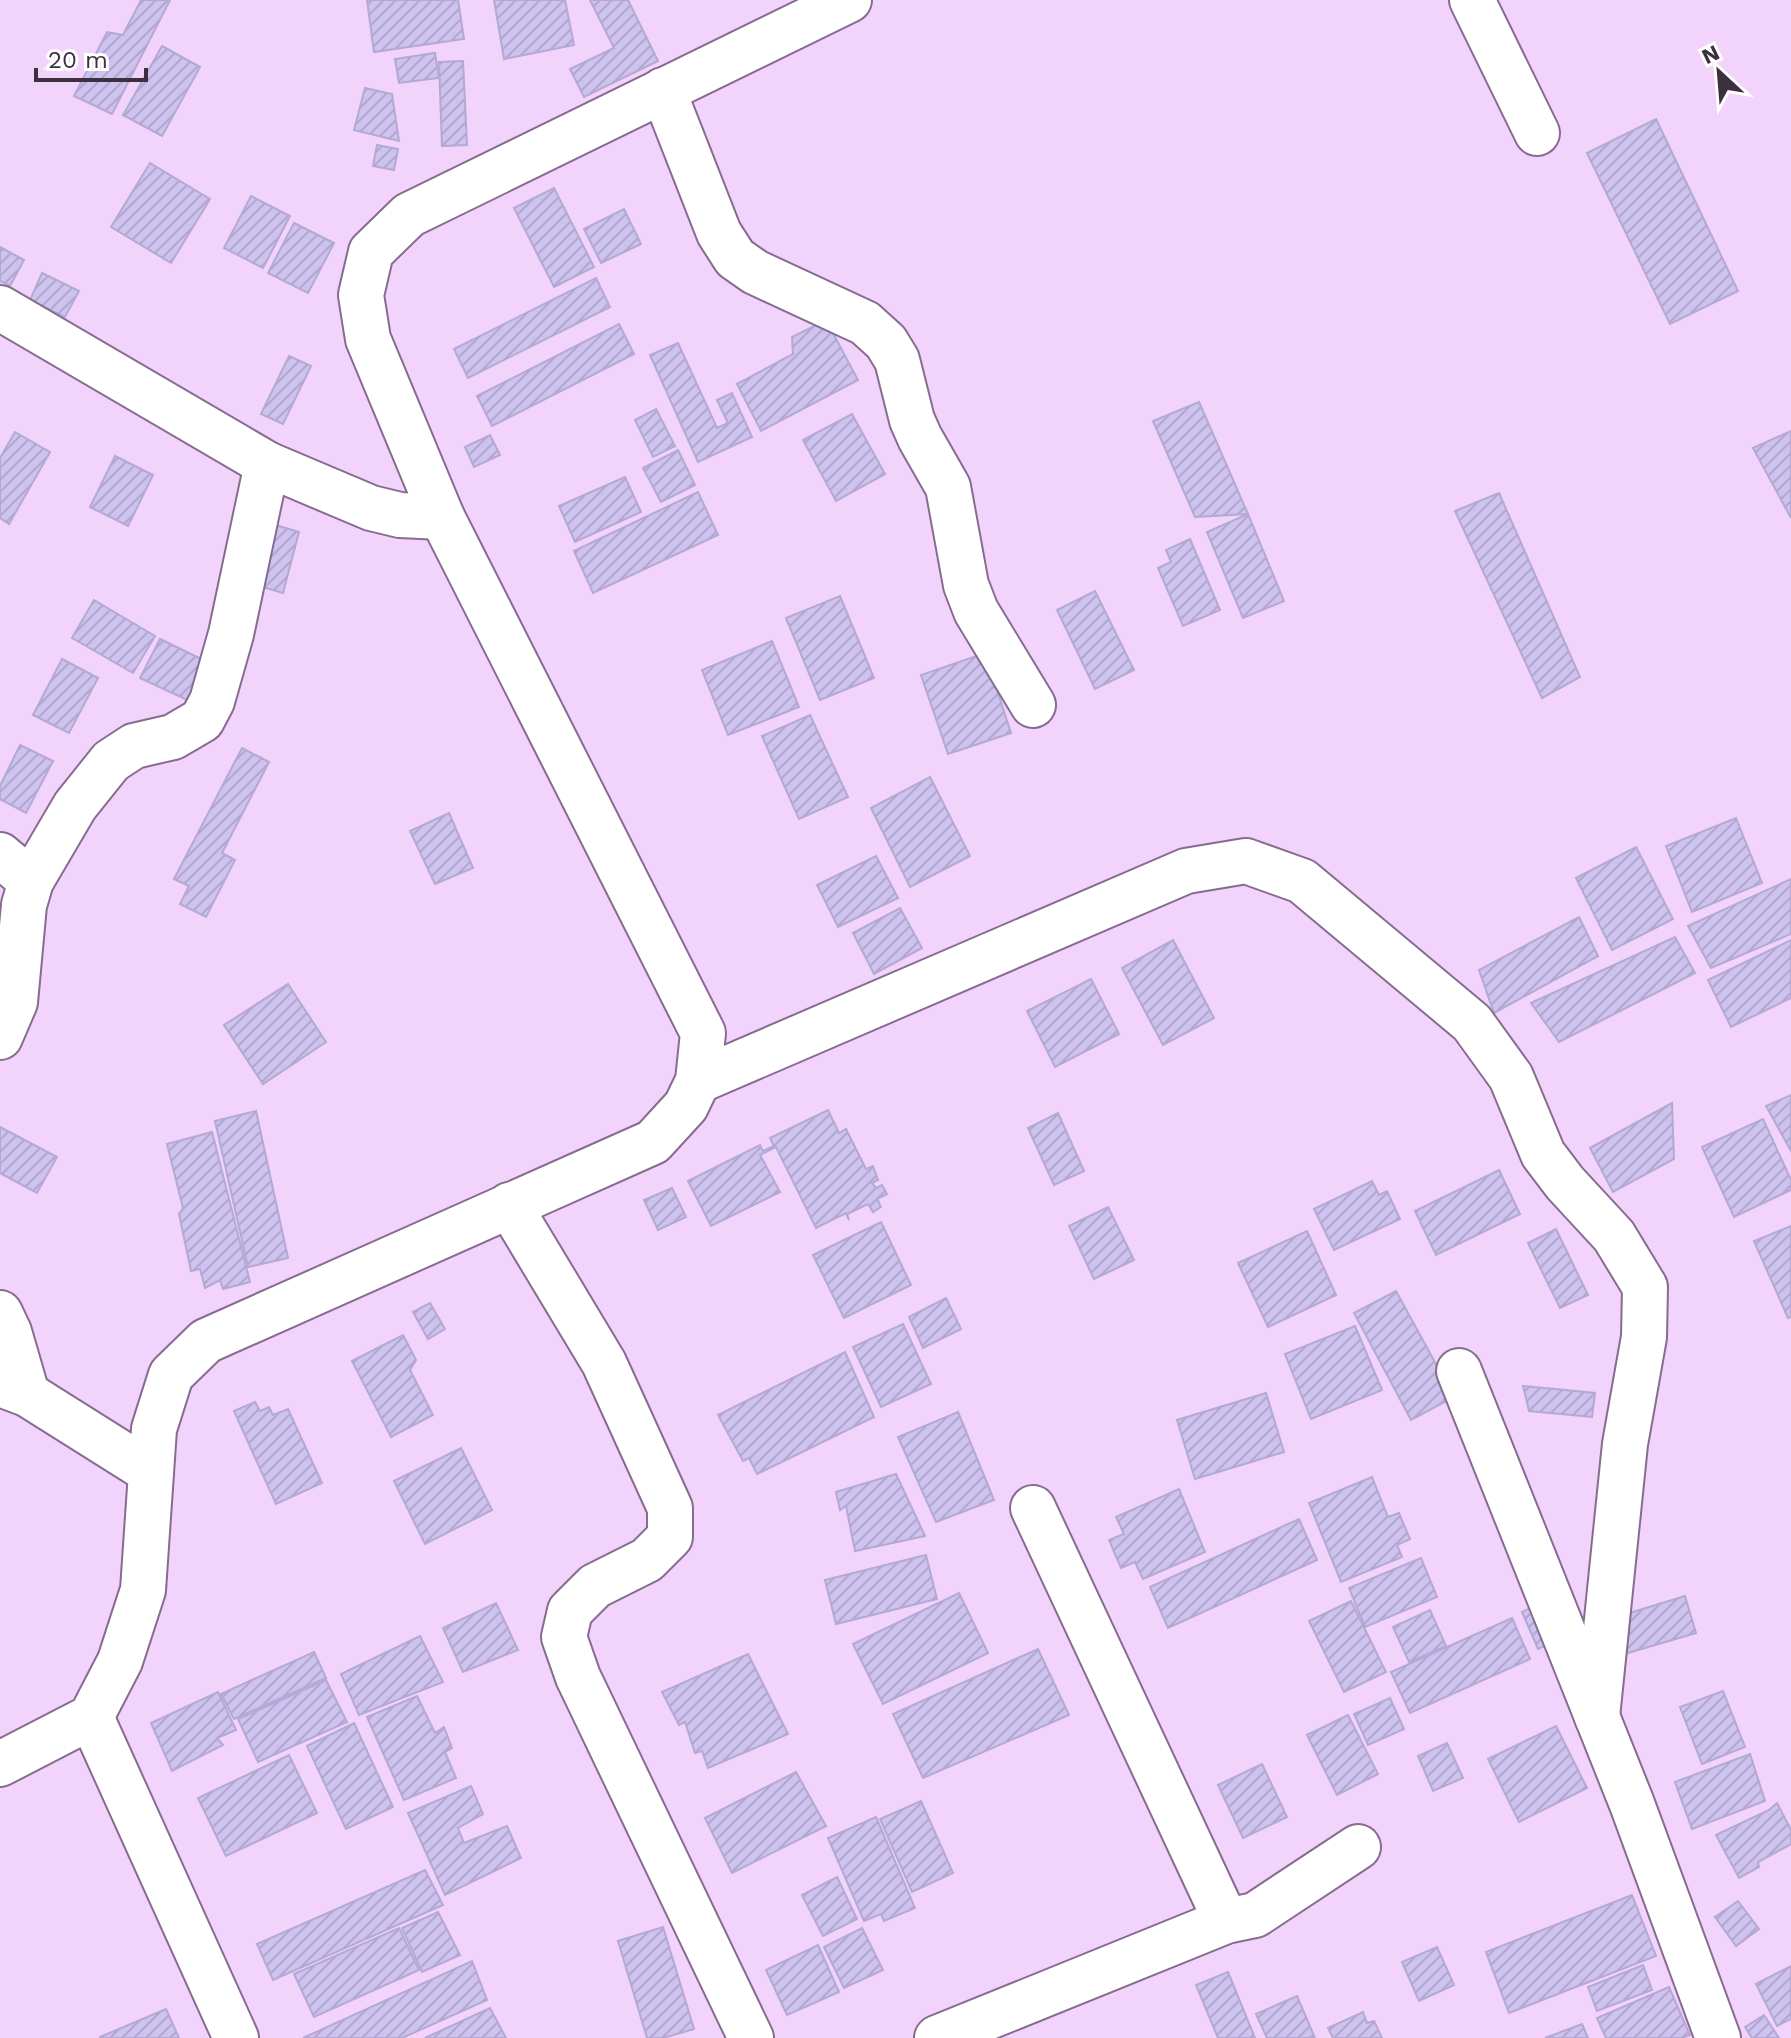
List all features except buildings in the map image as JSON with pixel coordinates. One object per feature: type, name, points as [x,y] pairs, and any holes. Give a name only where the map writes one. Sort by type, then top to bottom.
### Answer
[{"type":"street","points":[[0,1764],[91,1717],[120,1661],[143,1590],[154,1429],[171,1375],[206,1341],[653,1142],[686,1106],[698,1081],[703,1033],[442,517],[368,339],[361,295],[371,252],[409,215],[849,0]]},
{"type":"street","points":[[1472,0],[1537,133]]},
{"type":"street","points":[[663,90],[719,233],[735,258],[755,272],[865,323],[892,351],[912,420],[948,487],[966,585],[976,611],[1033,705]]},
{"type":"street","points":[[0,308],[267,464],[371,508],[400,515],[442,517]]},
{"type":"street","points":[[0,1037],[15,1002],[24,905],[16,868],[75,806],[111,761],[134,746],[173,737],[202,720],[212,701],[231,634],[267,464]]},
{"type":"street","points":[[698,1081],[1186,871],[1246,861],[1302,881],[1472,1023],[1511,1077],[1543,1154],[1614,1236],[1645,1287],[1644,1337],[1625,1444],[1597,1717]]},
{"type":"street","points":[[509,1205],[604,1363],[670,1508],[670,1537],[647,1560],[595,1586],[570,1611],[564,1637],[578,1677],[751,2038]]},
{"type":"street","points":[[0,1313],[9,1332],[14,1389],[151,1472]]},
{"type":"street","points":[[1459,1371],[1597,1717],[1718,2038]]},
{"type":"street","points":[[1033,1508],[1226,1921]]},
{"type":"street","points":[[91,1717],[236,2038]]},
{"type":"street","points":[[937,2038],[1226,1921],[1255,1915],[1358,1847]]}]
